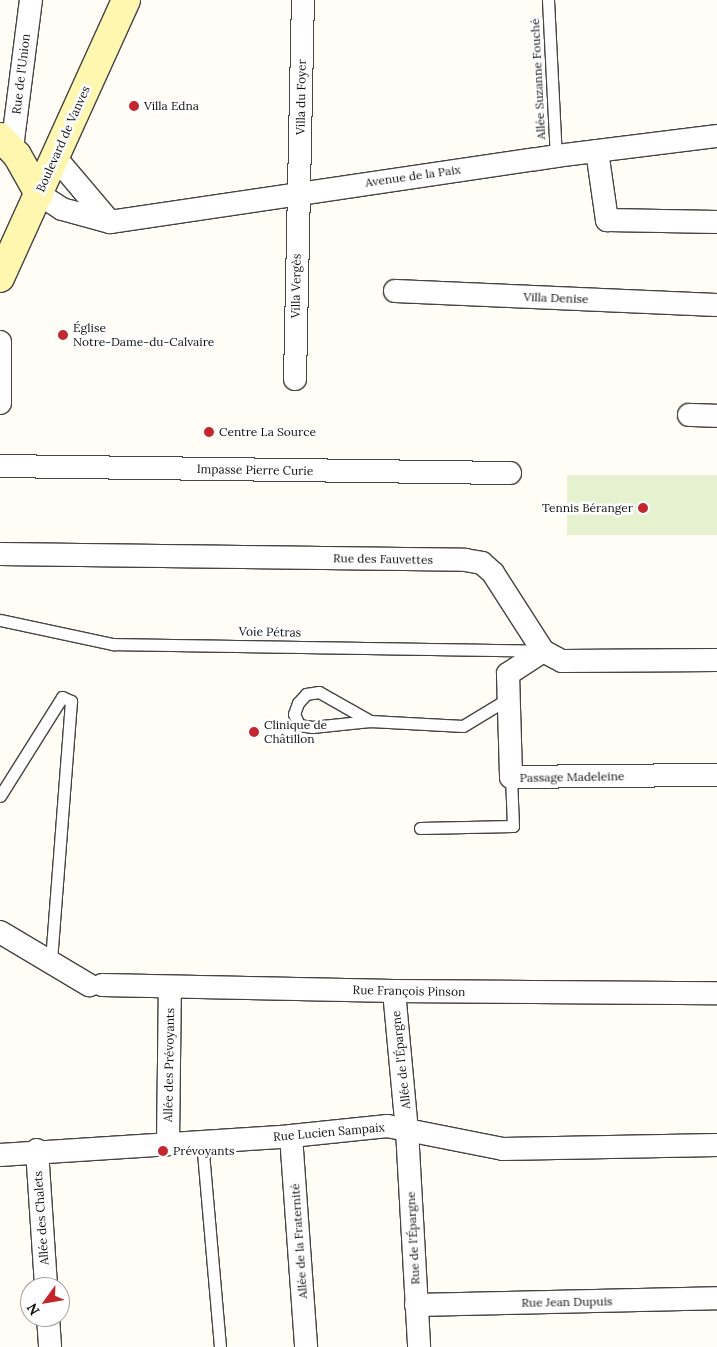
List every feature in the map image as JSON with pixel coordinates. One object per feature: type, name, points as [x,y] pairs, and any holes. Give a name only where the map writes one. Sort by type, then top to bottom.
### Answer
[{"type":"main road","name":"Boulevard de Vanves","points":[[0,278],[126,0]]},
{"type":"main road","points":[[6,142],[39,194]]},
{"type":"street","name":"Rue de l'Union","points":[[6,142],[31,0]]},
{"type":"street","name":"Villa du Foyer","points":[[298,193],[303,0]]},
{"type":"street","name":"Avenue de la Paix","points":[[39,194],[62,209],[110,222],[556,156],[717,136]]},
{"type":"street","points":[[597,151],[607,220],[717,222]]},
{"type":"street","points":[[55,157],[110,222]]},
{"type":"street","name":"Villa Vergès","points":[[294,379],[298,193]]},
{"type":"street","name":"Villa Denise","points":[[395,291],[717,305]]},
{"type":"street","points":[[0,342],[0,403]]},
{"type":"street","points":[[689,415],[717,416]]},
{"type":"street","name":"Impasse Pierre Curie","points":[[0,466],[510,474]]},
{"type":"street","name":"Rue des Fauvettes","points":[[0,554],[465,560],[482,563],[493,573],[543,651]]},
{"type":"street","points":[[543,651],[562,661],[717,660]]},
{"type":"street","name":"Passage Madeleine","points":[[543,651],[508,674],[511,777],[717,775]]},
{"type":"street","name":"Rue François Pinson","points":[[0,932],[51,963],[95,985],[394,991],[717,993]]},
{"type":"street","name":"Allée des Prévoyants","points":[[168,1143],[170,987]]},
{"type":"street","name":"Allée de l'Épargne","points":[[394,991],[407,1130]]},
{"type":"street","name":"Rue Lucien Sampaix","points":[[0,1154],[37,1150],[291,1136],[387,1126],[503,1149],[717,1144]]},
{"type":"street","name":"Rue de l'Épargne","points":[[407,1130],[418,1347]]},
{"type":"street","name":"Allée de la Fraternité","points":[[291,1136],[306,1347]]},
{"type":"street","name":"Allée des Chalets","points":[[37,1150],[45,1277]]},
{"type":"street","name":"Rue Jean Dupuis","points":[[416,1305],[717,1298]]},
{"type":"street","points":[[49,1327],[50,1347]]},
{"type":"lane","name":"Allée Suzanne Fouché","points":[[548,0],[556,156]]},
{"type":"lane","name":"Voie Pétras","points":[[0,620],[113,644],[543,651]]},
{"type":"lane","points":[[370,721],[319,692],[306,694],[298,703],[294,714],[299,725],[312,727],[370,721],[462,726],[508,698]]},
{"type":"lane","points":[[0,796],[62,697],[71,701],[51,963]]},
{"type":"lane","points":[[420,828],[513,826],[511,777]]},
{"type":"lane","points":[[202,1141],[220,1347]]},
{"type":"green space","name":"Tennis Béranger","points":[[567,475],[717,475],[717,535],[567,535]]},
{"type":"place","name":"Villa Edna","points":[[134,106]]},
{"type":"place","name":"Église Notre-Dame-du-Calvaire","points":[[63,335]]},
{"type":"place","name":"Centre La Source","points":[[209,432]]},
{"type":"place","name":"Tennis Béranger","points":[[643,508]]},
{"type":"place","name":"Clinique de Châtillon","points":[[254,732]]},
{"type":"place","name":"Prévoyants","points":[[163,1151]]}]
